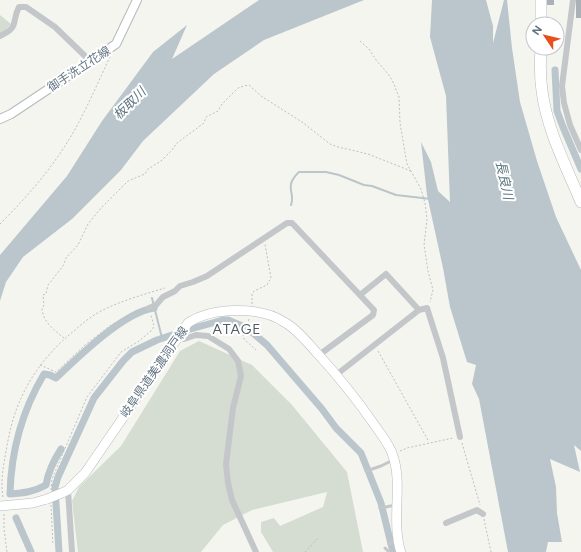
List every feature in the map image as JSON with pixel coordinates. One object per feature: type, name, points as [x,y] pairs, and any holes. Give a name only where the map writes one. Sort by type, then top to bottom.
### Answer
[{"type":"highway","points":[[541,0],[541,16]]},
{"type":"highway","points":[[540,56],[542,92],[546,112],[552,132],[581,202]]},
{"type":"main road","name":"御手洗立花線","points":[[0,119],[11,114],[116,44],[138,0]]},
{"type":"main road","name":"岐阜県道美濃洞戸線","points":[[2,506],[33,503],[50,498],[65,492],[85,473],[152,377],[184,327],[193,319],[209,313],[251,311],[272,316],[285,322],[300,334],[356,397],[388,444],[394,457],[397,470],[396,541],[401,552]]},
{"type":"street","points":[[0,36],[10,30],[15,24],[16,12],[20,7],[19,0]]},
{"type":"street","points":[[573,0],[562,86],[566,110],[581,150]]},
{"type":"street","points":[[20,7],[30,9],[55,27],[85,56],[89,62]]},
{"type":"street","points":[[149,308],[156,305],[162,297],[175,291],[180,286],[193,282],[218,269],[287,223],[292,223],[374,310],[373,315],[319,355]]},
{"type":"street","points":[[360,295],[386,274],[419,310]]},
{"type":"street","points":[[336,375],[419,310],[427,308],[443,358],[460,437]]},
{"type":"street","points":[[177,337],[184,339],[196,335],[208,336],[229,349],[238,361],[241,376],[233,408],[226,464],[232,500],[256,552]]},
{"type":"street","points":[[65,492],[72,552]]},
{"type":"street","points":[[446,523],[477,510],[483,514]]},
{"type":"lane","points":[[366,470],[381,466],[394,457]]},
{"type":"lane","points":[[380,508],[397,505]]},
{"type":"lane","points":[[389,544],[396,541]]},
{"type":"lane","points":[[385,548],[389,552]]},
{"type":"path","points":[[360,41],[369,49],[389,75],[399,97],[400,123],[406,156],[411,171],[423,194],[427,219],[424,245],[433,290],[427,308]]},
{"type":"path","points":[[0,224],[43,176],[64,146],[80,121],[116,44]]},
{"type":"path","points":[[64,338],[48,324],[45,318],[42,309],[44,305],[43,295],[46,294],[48,285],[63,266],[66,258],[78,245],[88,224],[101,208],[128,181],[145,174],[148,168],[161,161],[172,150],[177,142],[204,123],[206,117],[218,111],[222,104],[238,88],[249,86],[261,96],[302,122],[330,144],[368,154],[411,171]]},
{"type":"path","points":[[256,350],[244,339],[243,336],[251,311],[252,294],[254,290],[267,285],[271,278],[263,238]]},
{"type":"path","points":[[7,552],[2,506],[2,477],[11,426],[24,388],[49,352],[94,314],[148,293],[180,286]]},
{"type":"path","points":[[40,365],[56,372],[111,325],[146,307],[149,308],[154,326],[152,330],[139,341],[121,352],[87,397],[52,479],[50,498],[53,545]]},
{"type":"path","points":[[375,345],[429,443]]},
{"type":"path","points":[[394,457],[407,448],[460,437],[476,487],[491,552]]},
{"type":"path","points":[[305,552],[319,537]]},
{"type":"shaded area","points":[[0,15],[11,24],[0,36]]},
{"type":"shaded area","points":[[199,341],[252,365],[292,405],[347,472],[363,552],[273,552],[261,532],[261,522],[274,518],[280,526],[323,507],[327,492],[252,510],[223,525],[201,552],[78,552],[72,501],[79,487],[121,446],[180,351]]},
{"type":"water","name":"板取川","points":[[259,0],[364,0],[264,40],[214,74],[143,141],[121,170],[72,219],[23,257],[6,282],[0,301],[0,255],[67,176],[102,121],[153,52],[187,25],[172,59]]},
{"type":"water","name":"長良川","points":[[432,0],[486,0],[493,26],[493,43],[504,0],[507,0],[520,102],[537,161],[556,217],[581,270],[581,451],[574,445],[580,472],[550,459],[556,487],[557,513],[562,542],[548,542],[546,552],[508,552],[479,399],[472,384],[476,365],[467,362],[450,307],[427,195],[421,142],[431,162],[438,191],[450,202],[446,96],[430,37]]},
{"type":"building","points":[[545,0],[554,0],[554,5],[544,5]]},
{"type":"building","points":[[576,0],[581,0],[581,18],[576,18]]},
{"type":"waterway","points":[[555,70],[557,111],[581,169]]},
{"type":"waterway","points":[[291,205],[291,186],[294,177],[299,172],[326,172],[339,175],[396,195],[431,199]]},
{"type":"waterway","points":[[152,298],[162,338]]},
{"type":"waterway","points":[[61,449],[48,475],[46,485],[33,491],[10,494],[15,447],[19,432],[36,388],[44,374],[56,378],[116,326],[142,311],[154,308]]},
{"type":"waterway","points":[[59,552],[55,487],[58,477],[94,398],[123,361],[132,352],[157,340],[223,320],[228,320],[247,328],[267,345],[322,409],[336,428],[361,453],[381,503],[393,552]]},
{"type":"waterway","points":[[16,518],[31,552]]},
{"type":"district","name":"ATAGE","points":[[237,329]]}]
